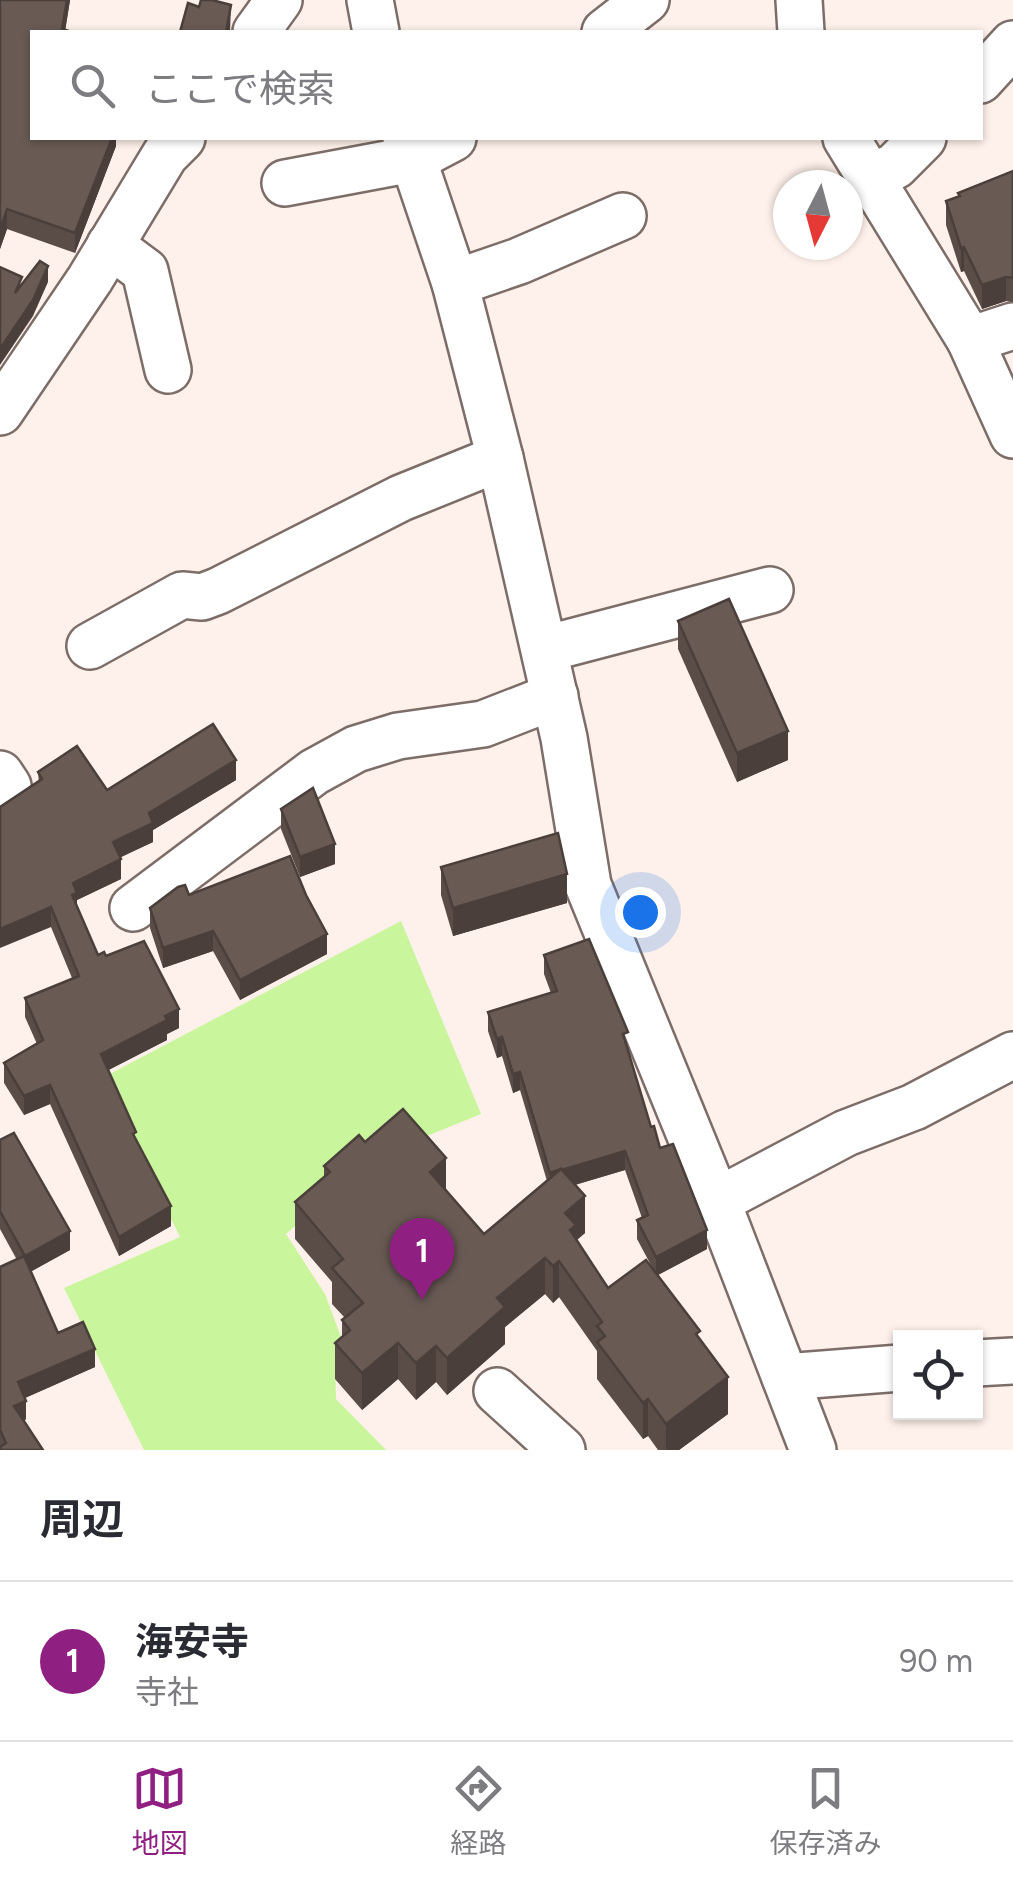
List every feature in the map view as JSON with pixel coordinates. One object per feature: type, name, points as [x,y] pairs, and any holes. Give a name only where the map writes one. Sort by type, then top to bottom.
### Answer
[{"type":"street","points":[[370,0],[376,30]]},
{"type":"street","points":[[608,30],[646,0]]},
{"type":"street","points":[[799,0],[801,30]]},
{"type":"street","points":[[983,77],[1013,44]]},
{"type":"street","points":[[0,412],[110,246],[164,155],[180,140]]},
{"type":"street","points":[[285,183],[444,140]]},
{"type":"street","points":[[847,140],[970,340],[1013,436]]},
{"type":"street","points":[[872,177],[895,166],[922,140]]},
{"type":"street","points":[[410,148],[456,283],[500,458],[556,696],[588,885],[717,1201],[785,1376],[807,1448]]},
{"type":"street","points":[[456,283],[519,261],[622,216]]},
{"type":"street","points":[[110,246],[145,271],[168,370]]},
{"type":"street","points":[[970,340],[1013,326]]},
{"type":"street","points":[[90,646],[182,595],[202,597],[218,592],[401,498],[500,458]]},
{"type":"street","points":[[545,649],[770,590]]},
{"type":"street","points":[[133,908],[314,772],[356,749],[398,736],[483,724],[556,696]]},
{"type":"street","points":[[717,1201],[846,1133],[914,1108],[1013,1055]]},
{"type":"street","points":[[983,1363],[1013,1361]]},
{"type":"street","points":[[785,1376],[893,1368]]},
{"type":"street","points":[[497,1392],[562,1450]]},
{"type":"green space","points":[[401,921],[481,1114],[373,1158],[286,1234],[325,1294],[341,1337],[335,1364],[336,1399],[386,1450],[144,1450],[64,1288],[180,1237],[102,1078]]},
{"type":"building","points":[[0,0],[67,0],[62,29],[65,30],[30,30],[30,140],[111,140],[75,233],[7,209],[0,230]]},
{"type":"building","points":[[201,0],[231,5],[226,30],[181,30],[188,3],[199,7]]},
{"type":"building","points":[[1013,171],[1013,278],[982,285],[964,247],[961,248],[946,201]]},
{"type":"building","points":[[40,261],[48,266],[33,300],[0,349],[0,267],[22,277],[15,293]]},
{"type":"building","points":[[729,599],[788,731],[737,753],[678,621]]},
{"type":"building","points":[[213,724],[236,760],[149,813],[153,823],[113,842],[121,859],[73,883],[77,893],[72,895],[98,955],[104,952],[106,956],[144,941],[179,1009],[165,1016],[167,1020],[101,1054],[136,1132],[133,1134],[171,1206],[119,1237],[50,1085],[24,1096],[4,1063],[43,1040],[25,998],[79,976],[51,907],[0,929],[0,807],[42,779],[38,772],[77,746],[107,790]]},
{"type":"building","points":[[313,788],[335,844],[300,857],[281,809]]},
{"type":"building","points":[[558,833],[567,874],[453,908],[441,867]]},
{"type":"building","points":[[290,856],[327,934],[240,980],[213,931],[163,948],[150,908],[178,887],[185,885],[189,895]]},
{"type":"building","points":[[589,939],[628,1032],[623,1034],[651,1127],[654,1126],[660,1148],[673,1144],[707,1230],[656,1257],[637,1220],[648,1215],[625,1151],[550,1173],[520,1072],[513,1074],[502,1037],[497,1039],[488,1012],[557,991],[544,955]]},
{"type":"building","points":[[403,1109],[446,1158],[430,1172],[484,1234],[561,1169],[585,1196],[565,1213],[576,1225],[570,1230],[608,1288],[646,1260],[700,1331],[696,1334],[728,1377],[666,1424],[648,1399],[643,1403],[597,1342],[605,1336],[597,1326],[602,1322],[559,1261],[553,1266],[545,1258],[497,1298],[505,1307],[447,1358],[436,1346],[416,1363],[398,1343],[362,1373],[335,1343],[350,1330],[342,1320],[363,1303],[332,1268],[343,1259],[295,1202],[330,1172],[324,1166],[359,1135],[365,1142]]},
{"type":"building","points":[[14,1133],[70,1231],[25,1256],[0,1211],[0,1140]]},
{"type":"building","points":[[24,1256],[58,1333],[83,1322],[95,1349],[18,1382],[26,1401],[14,1406],[43,1450],[0,1450],[6,1443],[0,1430],[0,1267]]},
{"type":"place","name":"海安寺","points":[[422,1300]]}]
